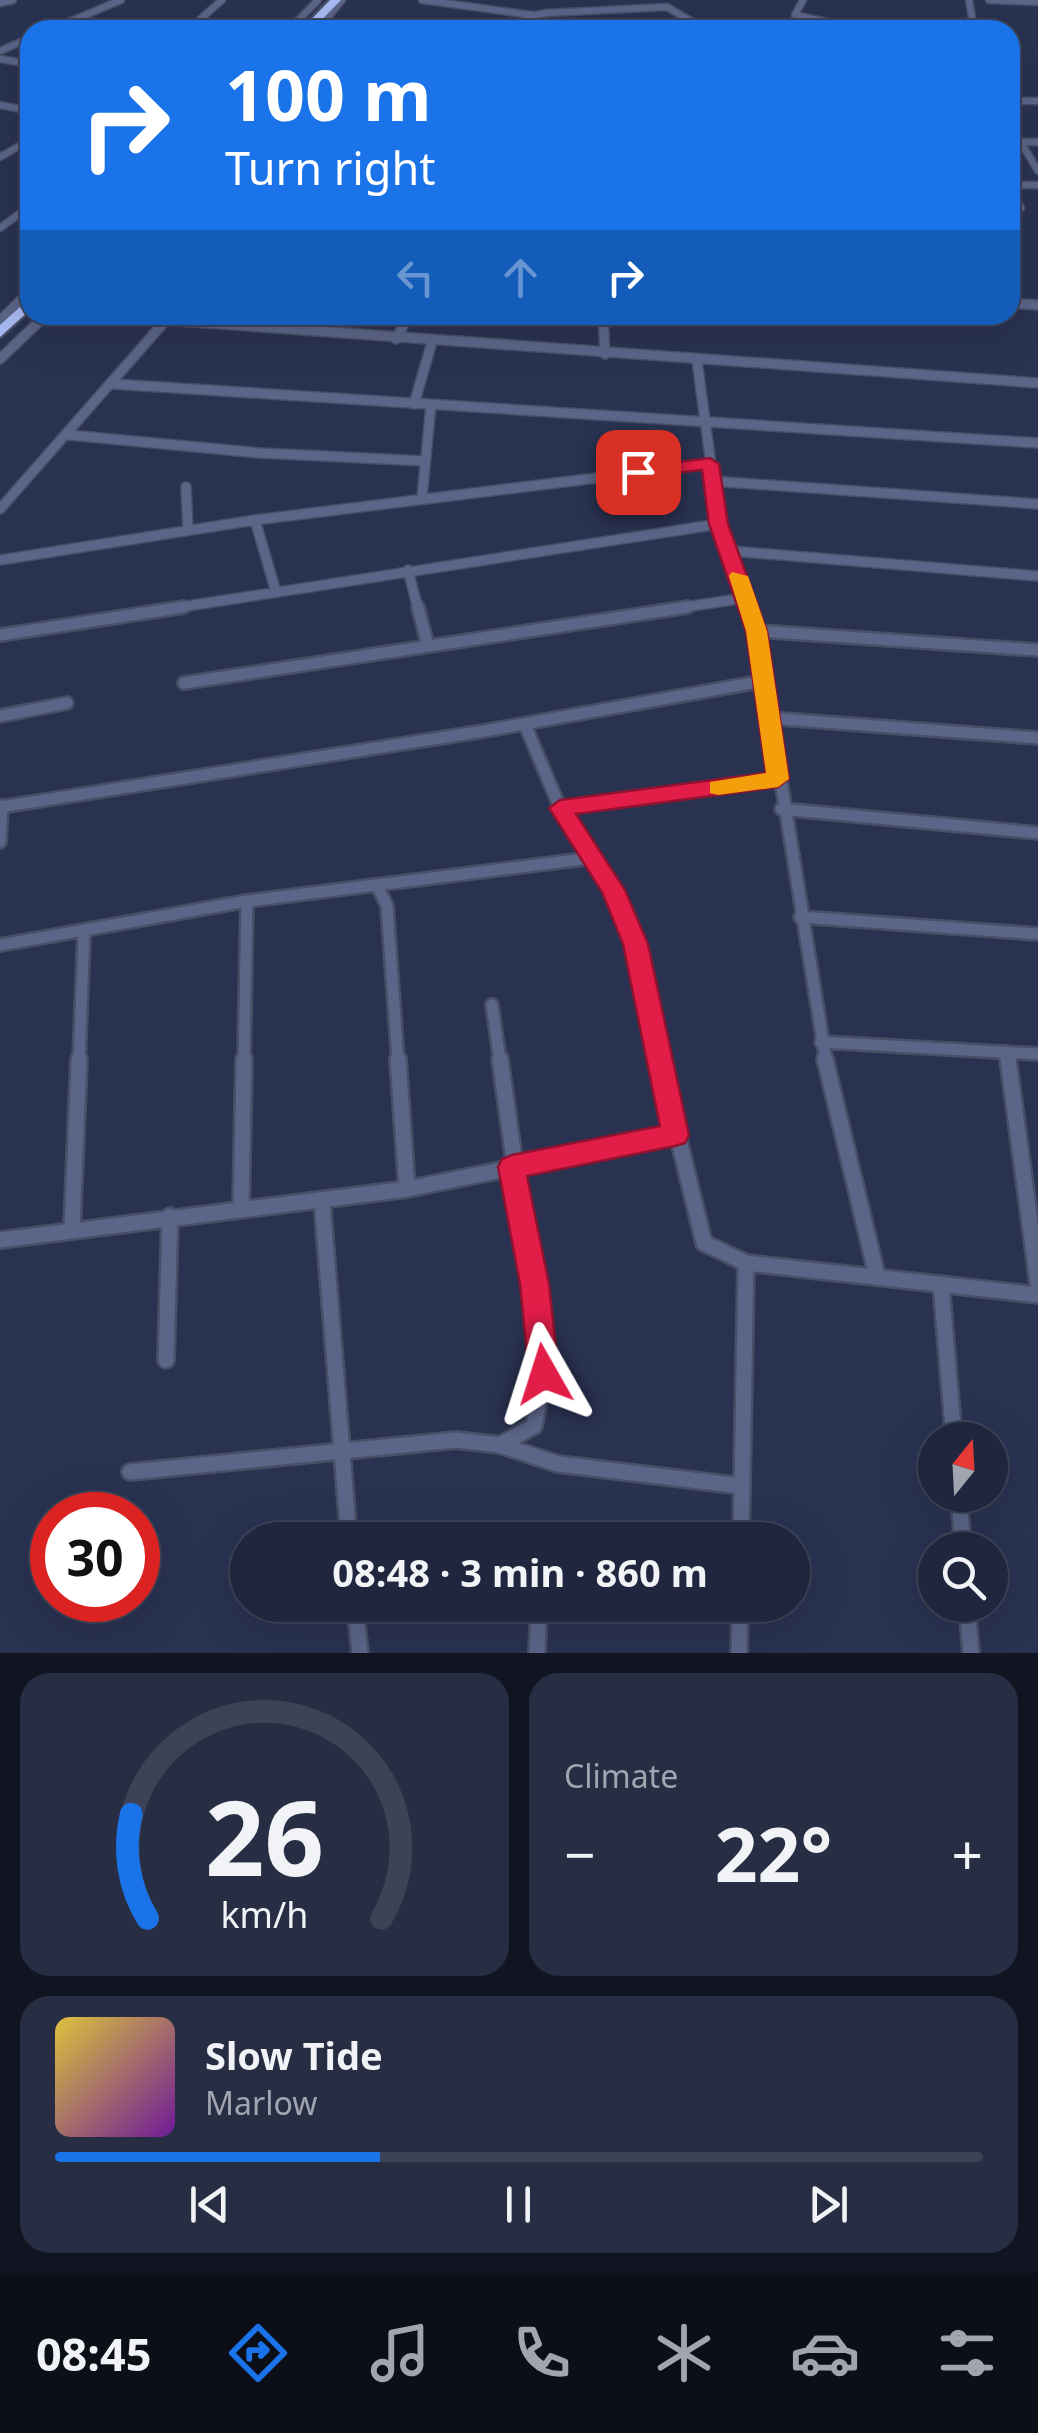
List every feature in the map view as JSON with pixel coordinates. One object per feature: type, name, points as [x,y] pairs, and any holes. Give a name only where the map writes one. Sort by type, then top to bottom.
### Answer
[{"type":"highway","points":[[302,20],[321,0]]},
{"type":"highway","points":[[317,20],[339,0]]},
{"type":"highway","points":[[0,333],[20,312]]},
{"type":"highway","points":[[0,345],[20,324]]},
{"type":"street","points":[[0,4],[13,0]]},
{"type":"street","points":[[76,19],[121,0]]},
{"type":"street","points":[[199,20],[222,0]]},
{"type":"street","points":[[324,20],[339,0]]},
{"type":"street","points":[[422,0],[532,15],[668,7],[689,20]]},
{"type":"street","points":[[803,0],[795,15],[818,20]]},
{"type":"street","points":[[989,0],[1038,2]]},
{"type":"street","points":[[523,20],[532,15]]},
{"type":"street","points":[[76,19],[81,20]]},
{"type":"street","points":[[1020,142],[1038,142]]},
{"type":"street","points":[[1020,142],[1037,169]]},
{"type":"street","points":[[0,321],[20,302]]},
{"type":"street","points":[[0,358],[19,346],[37,325]]},
{"type":"street","points":[[0,509],[69,436],[162,325]]},
{"type":"street","points":[[227,325],[1038,383]]},
{"type":"street","points":[[396,339],[404,325]]},
{"type":"street","points":[[604,325],[605,354]]},
{"type":"street","points":[[414,404],[432,342]]},
{"type":"street","points":[[697,361],[719,524],[756,631],[821,1042],[877,1276]]},
{"type":"street","points":[[112,384],[1038,443]]},
{"type":"street","points":[[422,497],[432,405]]},
{"type":"street","points":[[69,436],[260,453],[424,461]]},
{"type":"street","points":[[0,560],[422,497],[710,464]]},
{"type":"street","points":[[711,481],[1038,504]]},
{"type":"street","points":[[186,487],[188,530]]},
{"type":"street","points":[[255,520],[276,592]]},
{"type":"street","points":[[0,635],[719,524]]},
{"type":"street","points":[[731,552],[1038,576]]},
{"type":"street","points":[[408,570],[428,646]]},
{"type":"street","points":[[184,682],[746,598]]},
{"type":"street","points":[[756,631],[1038,650]]},
{"type":"street","points":[[0,842],[1,806],[254,764],[526,727],[764,681]]},
{"type":"street","points":[[0,716],[68,703]]},
{"type":"street","points":[[768,718],[1038,738]]},
{"type":"street","points":[[526,727],[560,808],[613,890],[636,944],[675,1135],[704,1244],[746,1263],[1038,1295]]},
{"type":"street","points":[[560,808],[778,779]]},
{"type":"street","points":[[782,810],[1038,833]]},
{"type":"street","points":[[0,945],[248,901],[592,858]]},
{"type":"street","points":[[378,887],[387,906],[407,1189]]},
{"type":"street","points":[[241,1208],[248,901]]},
{"type":"street","points":[[800,917],[1038,934]]},
{"type":"street","points":[[72,1229],[84,933]]},
{"type":"street","points":[[492,1006],[544,1374],[534,1426],[500,1445]]},
{"type":"street","points":[[821,1042],[1038,1054]]},
{"type":"street","points":[[1007,1052],[1038,1282]]},
{"type":"street","points":[[0,1240],[407,1189],[675,1135]]},
{"type":"street","points":[[322,1201],[347,1522]]},
{"type":"street","points":[[166,1360],[170,1216]]},
{"type":"street","points":[[741,1522],[746,1263]]},
{"type":"street","points":[[941,1284],[952,1422]]},
{"type":"street","points":[[130,1472],[467,1439],[558,1464],[742,1486]]},
{"type":"street","points":[[357,1622],[360,1653]]},
{"type":"street","points":[[537,1653],[538,1622]]},
{"type":"street","points":[[739,1653],[740,1622]]},
{"type":"street","points":[[968,1622],[971,1653]]},
{"type":"slow traffic","points":[[718,787],[778,779],[756,631],[739,576]]},
{"type":"route","points":[[544,1374],[534,1284],[512,1167],[675,1135],[636,944],[613,890],[560,808],[778,779],[756,631],[719,524],[710,464],[638,472]]}]
